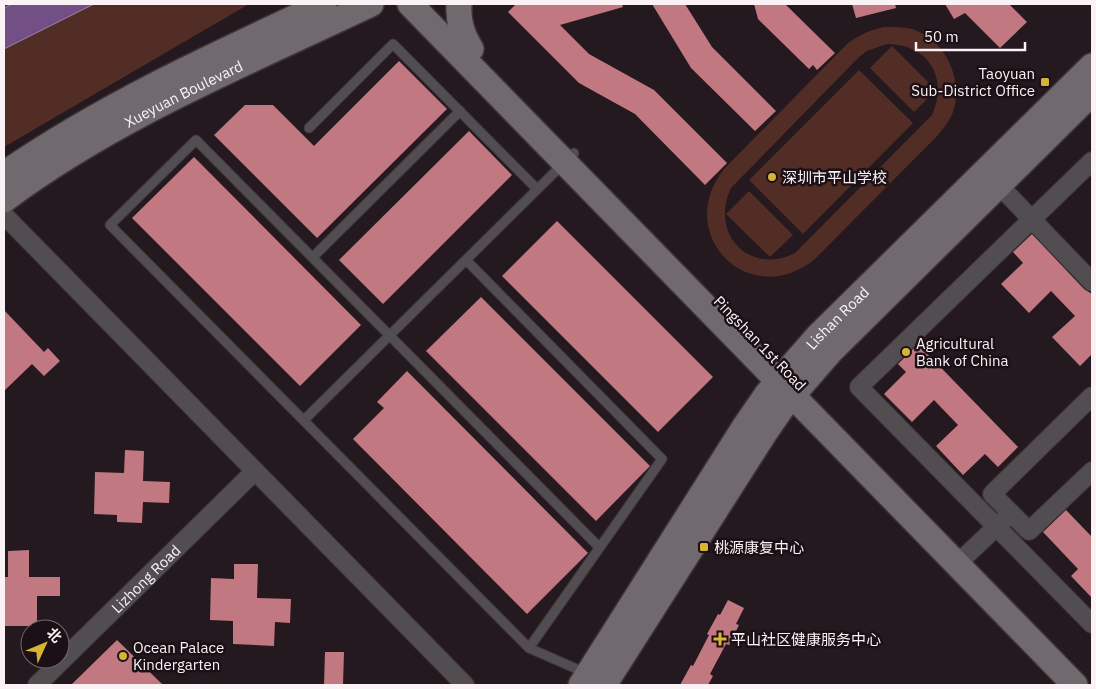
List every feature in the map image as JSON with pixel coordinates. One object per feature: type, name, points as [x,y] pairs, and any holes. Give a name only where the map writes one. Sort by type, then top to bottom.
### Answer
[{"type":"street","name":"Xueyuan Boulevard","points":[[4,174],[128,98],[324,4]]},
{"type":"street","name":"Xueyuan Boulevard","points":[[4,200],[56,165],[131,121],[223,74],[371,4]]},
{"type":"street","name":"Pingshan 1st Road","points":[[410,4],[569,158],[790,383],[962,560],[1076,685]]},
{"type":"street","name":"Pingshan 1st Road","points":[[427,4],[472,49],[569,158]]},
{"type":"street","points":[[459,4],[460,27],[472,49]]},
{"type":"street","name":"Lishan Road","points":[[598,682],[764,434],[790,383],[831,351],[992,178],[1092,66]]},
{"type":"street","name":"Lishan Road","points":[[992,178],[1092,93]]},
{"type":"street","points":[[1092,161],[859,387],[1092,624]]},
{"type":"street","points":[[992,178],[1092,282]]},
{"type":"street","points":[[4,214],[465,685]]},
{"type":"street","points":[[1092,396],[992,494],[1029,531],[1092,470]]},
{"type":"street","name":"Lizhong Road","points":[[37,685],[255,471]]},
{"type":"street","points":[[962,560],[1010,512]]},
{"type":"street","name":"Pingshan 1st Road","points":[[962,560],[1092,683]]},
{"type":"lane","points":[[308,128],[393,44],[538,189]]},
{"type":"lane","points":[[312,257],[460,111]]},
{"type":"lane","points":[[598,682],[529,648],[110,225],[196,140],[600,547]]},
{"type":"lane","points":[[304,420],[569,158]]},
{"type":"lane","points":[[466,260],[662,459],[529,648]]},
{"type":"shaded area","points":[[4,4],[249,4],[4,147]]},
{"type":"shaded area","points":[[12,4],[94,4],[4,49],[4,8]]},
{"type":"shaded area","points":[[884,27],[912,29],[924,34],[934,42],[949,62],[954,74],[956,99],[953,112],[945,127],[815,259],[790,273],[766,277],[744,271],[726,259],[713,240],[707,218],[710,194],[724,169],[847,44],[860,35]],"holes":[[[887,44],[914,50],[924,57],[936,76],[938,88],[937,101],[932,115],[795,253],[778,259],[763,259],[749,255],[738,246],[730,235],[725,221],[726,205],[731,188],[859,57],[867,51]]]},
{"type":"shaded area","points":[[892,46],[936,90],[914,112],[870,68]]},
{"type":"shaded area","points":[[859,70],[913,123],[803,234],[749,180]]},
{"type":"shaded area","points":[[749,191],[793,235],[770,257],[726,214]]},
{"type":"building","points":[[516,4],[622,4],[623,7],[560,25],[589,54],[654,90],[727,163],[705,185],[635,114],[579,83],[508,12]]},
{"type":"building","points":[[652,4],[685,4],[712,47],[776,111],[755,131],[691,68]]},
{"type":"building","points":[[754,4],[785,4],[835,53],[817,70],[813,65],[809,69],[758,19]]},
{"type":"building","points":[[852,4],[895,4],[896,8],[856,18]]},
{"type":"building","points":[[945,4],[1009,4],[1027,22],[1000,48],[965,13],[954,19]]},
{"type":"building","points":[[399,61],[447,109],[317,238],[214,135],[245,105],[273,105],[314,146]]},
{"type":"building","points":[[469,131],[512,175],[383,304],[339,260]]},
{"type":"building","points":[[194,157],[361,325],[300,386],[132,218]]},
{"type":"building","points":[[557,221],[713,377],[658,432],[502,276]]},
{"type":"building","points":[[1032,234],[1084,289],[1092,294],[1092,354],[1080,366],[1052,337],[1075,316],[1051,291],[1029,313],[1001,284],[1023,263],[1013,252]]},
{"type":"building","points":[[481,297],[650,466],[596,521],[426,351]]},
{"type":"building","points":[[4,310],[44,352],[48,348],[60,361],[44,376],[32,364],[4,391]]},
{"type":"building","points":[[918,344],[1018,447],[998,467],[985,454],[963,475],[936,446],[958,425],[934,400],[912,422],[884,394],[906,372],[898,364]]},
{"type":"building","points":[[407,371],[588,553],[527,614],[353,439],[384,408],[377,402]]},
{"type":"building","points":[[125,450],[144,451],[143,481],[170,482],[169,503],[143,502],[142,523],[117,522],[117,515],[94,514],[95,472],[124,473]]},
{"type":"building","points":[[1066,510],[1092,537],[1092,598],[1071,576],[1078,569],[1043,532]]},
{"type":"building","points":[[29,550],[29,577],[60,577],[60,596],[37,596],[37,619],[20,619],[20,626],[4,626],[4,577],[8,577],[8,551]]},
{"type":"building","points":[[234,564],[258,564],[257,598],[291,599],[290,623],[275,622],[274,646],[233,644],[233,621],[210,620],[211,578],[234,579]]},
{"type":"building","name":"平山社区健康服务中心","points":[[728,600],[744,608],[736,624],[739,625],[729,645],[726,644],[710,674],[713,676],[708,685],[680,685],[691,665],[693,666],[709,635],[707,634]]},
{"type":"building","name":"Ocean Palace Kindergarten","points":[[117,640],[163,685],[71,685]]},
{"type":"building","points":[[325,652],[344,652],[343,685],[324,685]]},
{"type":"place","name":"Taoyuan Sub-District Office","points":[[1045,82]]},
{"type":"place","name":"深圳市平山学校","points":[[772,177]]},
{"type":"place","name":"Agricultural Bank of China","points":[[906,352]]},
{"type":"place","name":"桃源康复中心","points":[[704,547]]},
{"type":"place","name":"平山社区健康服务中心","points":[[720,639]]},
{"type":"place","name":"Ocean Palace Kindergarten","points":[[123,656]]}]
